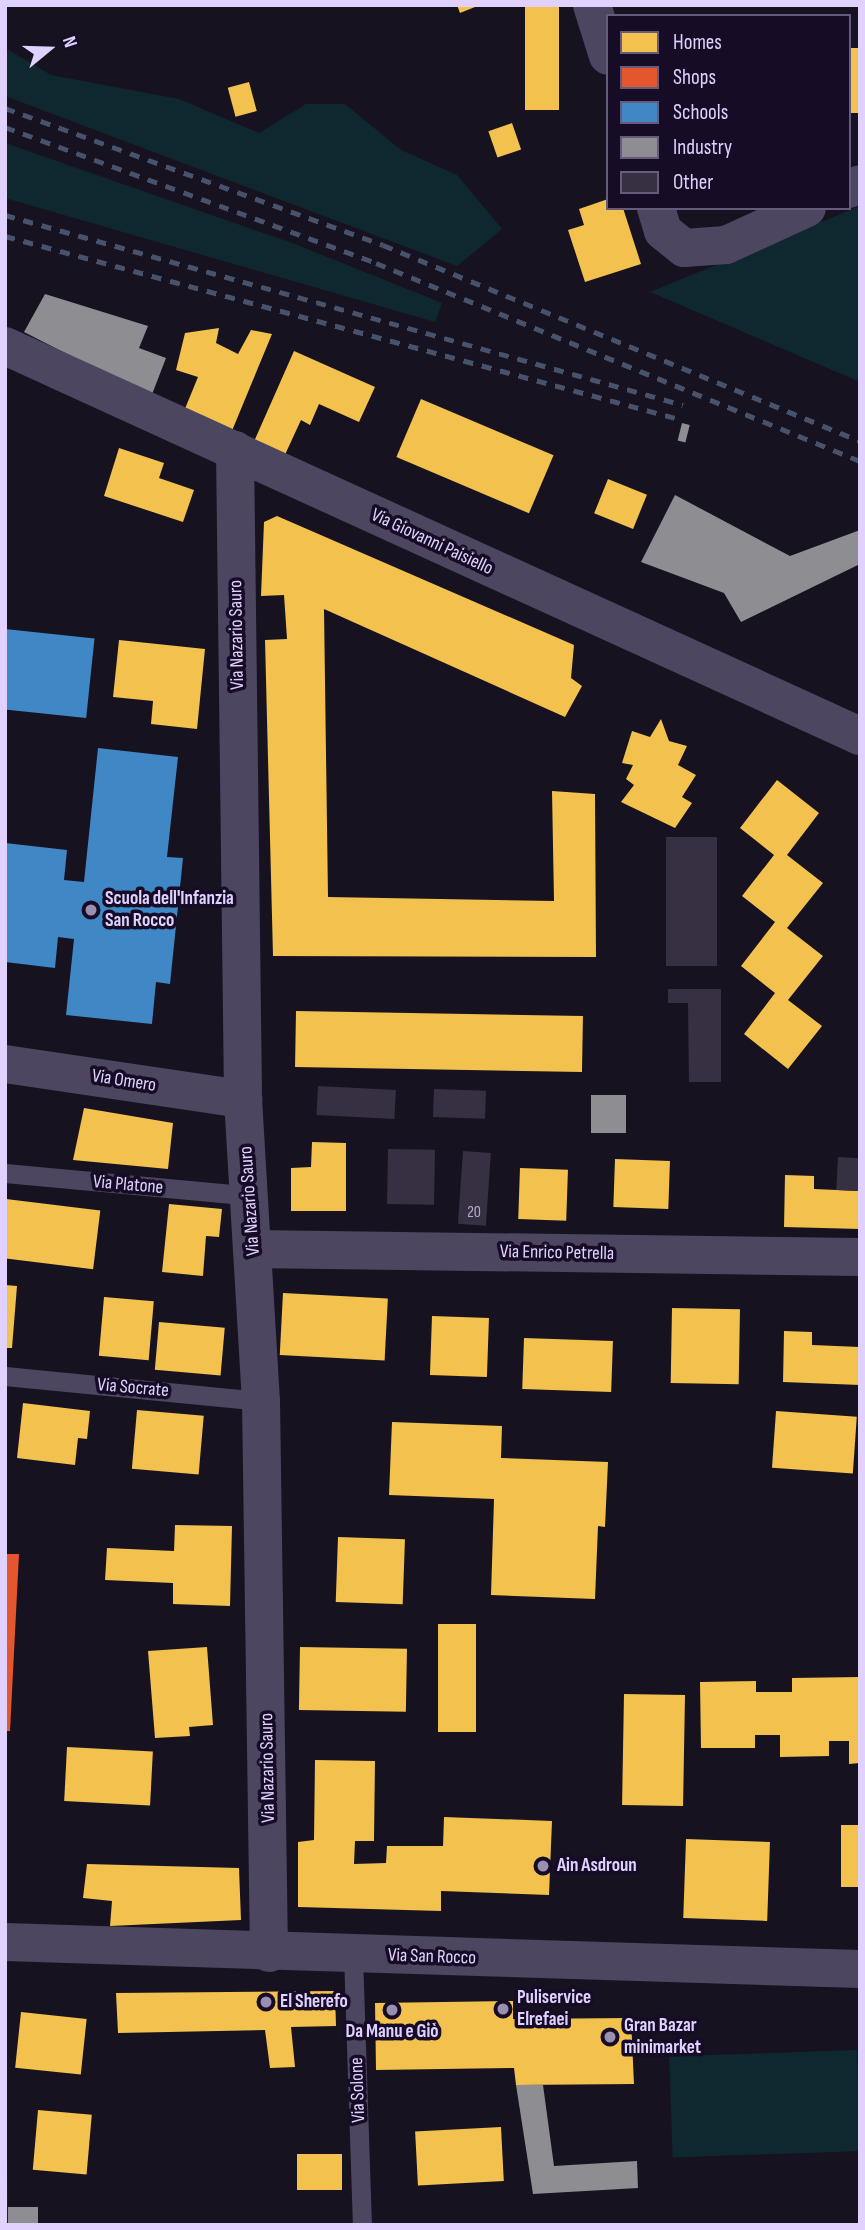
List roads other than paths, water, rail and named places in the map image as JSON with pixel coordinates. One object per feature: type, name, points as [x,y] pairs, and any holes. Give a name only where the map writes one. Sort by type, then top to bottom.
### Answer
[{"type":"street","points":[[592,5],[606,50]]},
{"type":"street","points":[[657,210],[663,231],[684,248],[726,245],[803,210]]},
{"type":"street","name":"Via Giovanni Paisiello","points":[[5,346],[860,736]]},
{"type":"street","name":"Via Nazario Sauro","points":[[235,450],[243,1099],[251,1196],[261,1401],[270,1953]]},
{"type":"street","name":"Via Omero","points":[[5,1063],[243,1099]]},
{"type":"street","name":"Via Enrico Petrella","points":[[254,1249],[860,1258]]},
{"type":"street","name":"Via San Rocco","points":[[5,1942],[270,1953],[860,1969]]},
{"type":"lane","name":"Via Platone","points":[[5,1173],[251,1196]]},
{"type":"lane","name":"Via Socrate","points":[[5,1376],[261,1401]]},
{"type":"lane","name":"Via Solone","points":[[353,1955],[362,2225]]},
{"type":"railway","points":[[5,108],[383,245],[860,441]]},
{"type":"railway","points":[[5,127],[376,263],[860,461]]},
{"type":"railway","points":[[5,215],[683,405]]},
{"type":"railway","points":[[5,236],[679,419]]},
{"type":"place","name":"Scuola dell'Infanzia San Rocco","points":[[91,910]]},
{"type":"place","name":"Ain Asdroun","points":[[543,1866]]},
{"type":"place","name":"El Sherefo","points":[[266,2002]]},
{"type":"place","name":"Puliservice Elrefaei","points":[[503,2009]]},
{"type":"place","name":"Da Manu e Giò","points":[[392,2010]]},
{"type":"place","name":"Gran Bazar minimarket","points":[[610,2037]]}]
